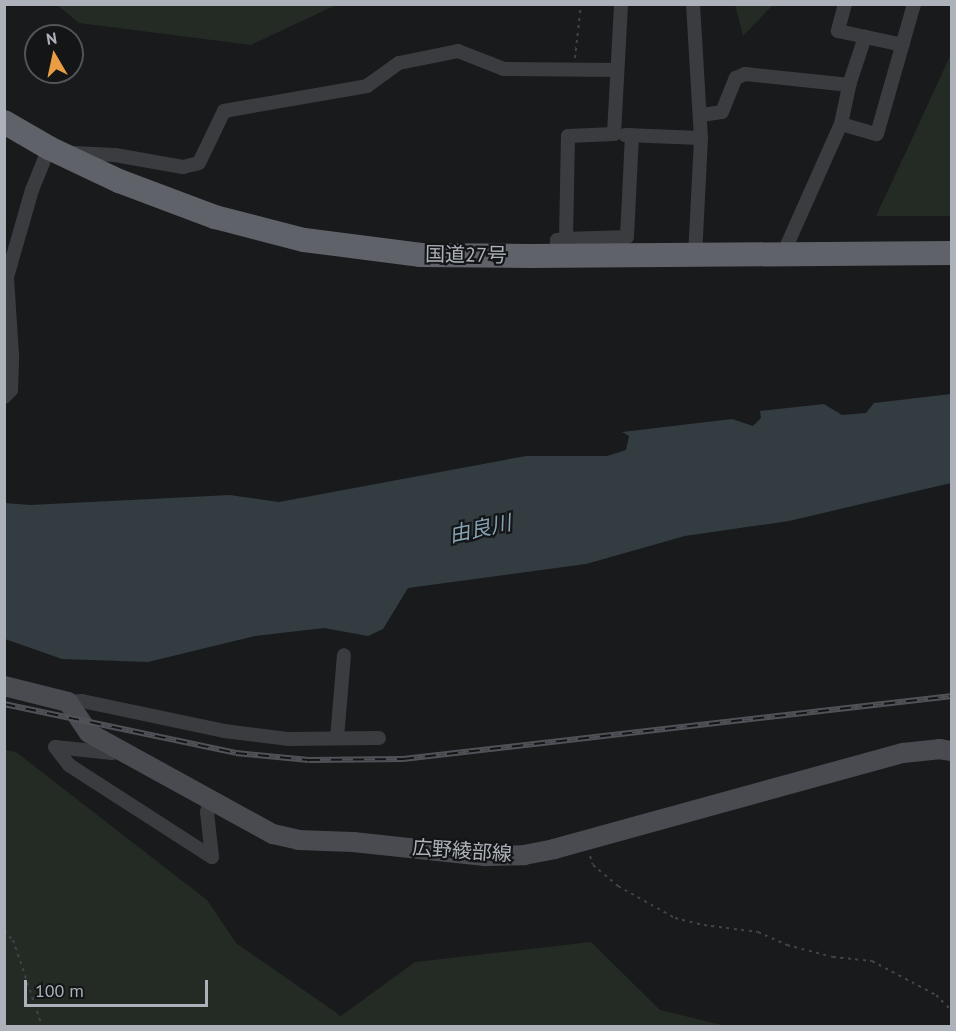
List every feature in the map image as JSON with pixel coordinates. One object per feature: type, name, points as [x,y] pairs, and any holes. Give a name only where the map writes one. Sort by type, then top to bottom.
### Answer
[{"type":"highway","name":"国道27号","points":[[4,122],[119,181],[215,217],[304,240],[421,255],[561,247],[694,255],[951,253]]},
{"type":"main road","points":[[4,686],[68,702]]},
{"type":"main road","name":"広野綾部線","points":[[68,702],[89,733],[273,834],[298,840],[353,842],[485,856],[524,855],[585,842],[903,753],[939,749],[951,751]]},
{"type":"street","points":[[614,134],[621,4]]},
{"type":"street","points":[[693,4],[701,115],[694,255]]},
{"type":"street","points":[[845,4],[838,31],[903,45]]},
{"type":"street","points":[[841,124],[877,134],[914,4]]},
{"type":"street","points":[[783,254],[841,124],[849,85],[865,37]]},
{"type":"street","points":[[4,397],[11,390],[12,355],[6,277],[32,190],[59,152],[115,155],[183,167],[199,163],[224,111],[367,86],[399,63],[458,51],[504,69],[617,70]]},
{"type":"street","points":[[701,115],[722,112],[736,78],[745,74],[849,85]]},
{"type":"street","points":[[632,135],[627,237],[561,247],[568,136],[614,134],[701,138]]},
{"type":"street","points":[[337,738],[344,655]]},
{"type":"street","points":[[68,702],[82,701],[224,731],[288,739],[379,738]]},
{"type":"street","points":[[114,745],[112,753],[55,747],[69,765],[212,857],[207,812],[211,798]]},
{"type":"path","points":[[574,70],[581,4]]},
{"type":"path","points":[[585,842],[593,866],[618,886],[675,918],[704,925],[758,932],[787,945],[833,957],[872,961],[936,995],[951,1011]]},
{"type":"path","points":[[4,931],[13,940],[42,1026]]},
{"type":"shaded area","points":[[735,4],[773,4],[773,5],[743,36]]},
{"type":"shaded area","points":[[57,5],[336,5],[251,45],[79,23]]},
{"type":"shaded area","points":[[951,54],[951,216],[876,216],[911,141]]},
{"type":"shaded area","points":[[5,750],[16,752],[207,900],[236,943],[341,1016],[415,962],[591,942],[660,1010],[726,1026],[5,1026]]},
{"type":"water","name":"由良川","points":[[951,394],[951,483],[789,521],[685,536],[586,564],[408,588],[383,629],[368,636],[324,628],[255,636],[148,662],[62,659],[5,639],[5,503],[30,505],[230,495],[279,502],[526,456],[607,456],[626,450],[629,436],[622,432],[732,419],[753,426],[761,418],[760,411],[824,404],[842,415],[866,413],[874,403]]},
{"type":"railway","points":[[4,704],[236,753],[309,760],[403,759],[952,696]]}]
